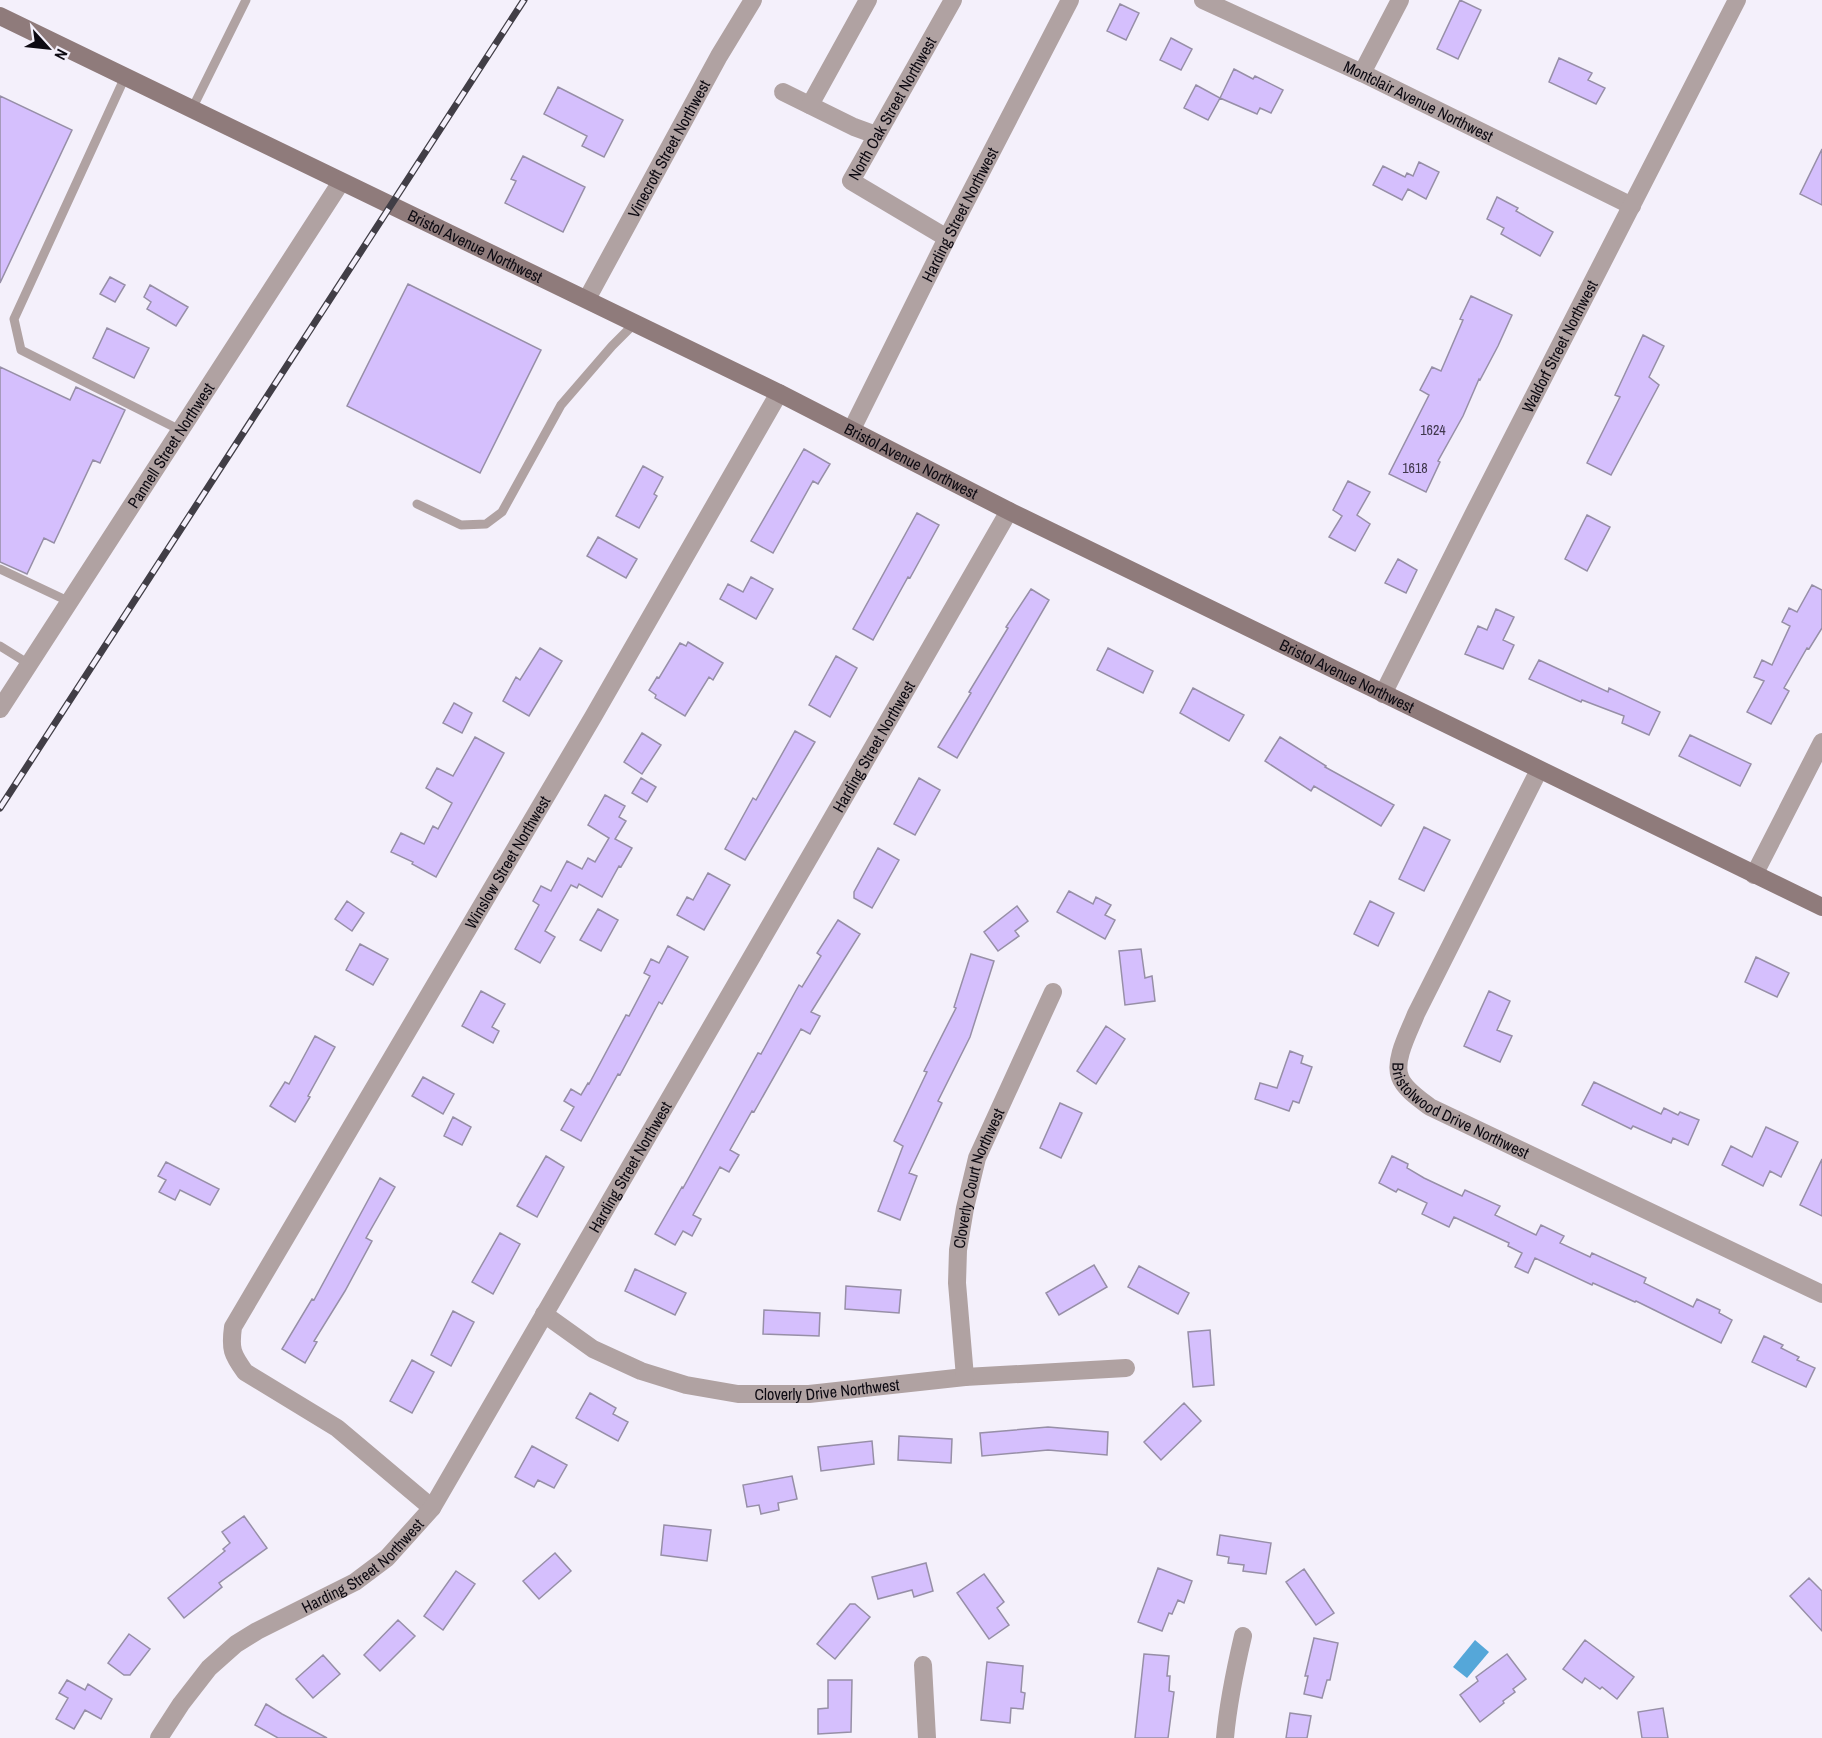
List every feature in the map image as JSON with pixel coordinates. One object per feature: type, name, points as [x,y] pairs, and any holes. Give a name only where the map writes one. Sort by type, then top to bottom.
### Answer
[{"type":"street","name":"Vinecroft Street Northwest","points":[[587,299],[719,56],[753,0]]},
{"type":"street","points":[[810,105],[868,0]]},
{"type":"street","name":"North Oak Street Northwest","points":[[947,238],[851,182],[953,0]]},
{"type":"street","name":"Harding Street Northwest","points":[[852,429],[947,238],[1070,0]]},
{"type":"street","name":"Montclair Avenue Northwest","points":[[1203,0],[1362,73],[1632,206]]},
{"type":"street","points":[[1362,73],[1400,0]]},
{"type":"street","name":"Waldorf Street Northwest","points":[[1383,694],[1737,0]]},
{"type":"street","name":"Bristol Avenue Northwest","points":[[0,16],[587,299],[852,429],[1009,511],[1822,906]]},
{"type":"street","points":[[783,92],[854,127],[876,135]]},
{"type":"street","name":"Pannell Street Northwest","points":[[0,709],[341,182]]},
{"type":"street","name":"Winslow Street Northwest","points":[[432,1508],[337,1428],[245,1372],[236,1359],[231,1344],[233,1327],[593,717],[779,393]]},
{"type":"street","name":"Harding Street Northwest","points":[[159,1738],[181,1704],[209,1668],[236,1644],[257,1631],[355,1582],[387,1558],[432,1508],[1009,511]]},
{"type":"street","points":[[1754,874],[1822,742]]},
{"type":"street","name":"Bristolwood Drive Northwest","points":[[1539,770],[1416,1014],[1399,1054],[1400,1077],[1413,1094],[1430,1107],[1822,1294]]},
{"type":"street","name":"Cloverly Court Northwest","points":[[965,1377],[957,1283],[960,1231],[976,1158],[1053,992]]},
{"type":"street","name":"Cloverly Drive Northwest","points":[[544,1314],[593,1349],[641,1371],[686,1385],[738,1394],[809,1394],[965,1377],[1126,1368]]},
{"type":"street","points":[[1226,1738],[1232,1680],[1243,1636]]},
{"type":"street","points":[[923,1665],[927,1738]]},
{"type":"lane","points":[[192,109],[246,0]]},
{"type":"lane","points":[[125,77],[14,319],[21,350],[180,430]]},
{"type":"lane","points":[[417,504],[461,525],[486,524],[502,512],[561,405],[605,353],[635,323]]},
{"type":"lane","points":[[0,569],[70,602]]},
{"type":"lane","points":[[0,646],[29,664]]},
{"type":"water","points":[[1475,1640],[1489,1652],[1467,1678],[1453,1667]]},
{"type":"building","points":[[1460,0],[1481,10],[1458,59],[1437,49]]},
{"type":"building","points":[[1120,4],[1139,13],[1126,40],[1107,31]]},
{"type":"building","points":[[1171,38],[1192,49],[1181,70],[1160,60]]},
{"type":"building","points":[[1559,58],[1592,73],[1588,80],[1605,88],[1596,104],[1549,82]]},
{"type":"building","points":[[1234,69],[1253,79],[1255,76],[1283,90],[1271,113],[1260,108],[1257,114],[1220,98]]},
{"type":"building","points":[[1196,85],[1220,98],[1208,120],[1184,108]]},
{"type":"building","points":[[558,87],[623,120],[604,157],[582,146],[587,136],[544,114]]},
{"type":"building","points":[[0,96],[72,130],[0,283]]},
{"type":"building","points":[[1822,149],[1822,205],[1800,194]]},
{"type":"building","points":[[523,156],[585,187],[563,232],[505,203],[516,181],[511,179]]},
{"type":"building","points":[[1419,162],[1439,172],[1426,199],[1408,189],[1402,200],[1373,185],[1383,166],[1405,177],[1407,173],[1413,176]]},
{"type":"building","points":[[1497,197],[1518,208],[1516,211],[1553,232],[1540,256],[1501,234],[1504,228],[1487,219]]},
{"type":"building","points":[[110,277],[125,285],[115,302],[100,294]]},
{"type":"building","points":[[408,284],[541,350],[480,473],[347,406]]},
{"type":"building","points":[[150,285],[188,307],[176,326],[147,309],[151,302],[144,297]]},
{"type":"building","points":[[1471,296],[1512,315],[1463,416],[1438,461],[1440,462],[1426,492],[1389,474],[1429,395],[1420,390],[1432,367],[1441,371]]},
{"type":"building","points":[[107,328],[149,348],[134,378],[93,358]]},
{"type":"building","points":[[1643,335],[1664,346],[1649,377],[1659,385],[1611,475],[1587,463],[1620,397],[1615,395]]},
{"type":"building","points":[[0,367],[70,400],[76,387],[125,410],[100,463],[93,460],[54,543],[44,538],[27,574],[0,562]]},
{"type":"building","points":[[804,449],[830,464],[818,484],[813,481],[773,553],[751,541]]},
{"type":"building","points":[[643,466],[663,477],[654,494],[657,496],[639,528],[616,516]]},
{"type":"building","points":[[1348,481],[1370,492],[1357,515],[1370,524],[1355,551],[1329,537],[1342,516],[1333,510]]},
{"type":"building","points":[[917,513],[939,525],[873,640],[853,629]]},
{"type":"building","points":[[1587,515],[1610,527],[1587,571],[1565,559]]},
{"type":"building","points":[[598,537],[637,559],[626,578],[587,556]]},
{"type":"building","points":[[1398,559],[1417,570],[1406,593],[1385,583]]},
{"type":"building","points":[[751,577],[773,589],[756,619],[720,599],[728,584],[743,592]]},
{"type":"building","points":[[1812,585],[1822,590],[1822,628],[1809,649],[1807,648],[1784,688],[1789,691],[1771,724],[1747,712],[1764,681],[1754,677],[1762,660],[1772,665],[1790,626],[1782,622],[1789,608],[1797,612]]},
{"type":"building","points":[[1031,589],[1049,600],[957,758],[938,747],[1008,628],[1006,627]]},
{"type":"building","points":[[1496,609],[1514,617],[1503,640],[1514,645],[1503,669],[1465,654],[1478,626],[1487,630]]},
{"type":"building","points":[[688,642],[723,663],[713,680],[709,677],[685,716],[655,698],[656,695],[649,690],[680,643],[686,646]]},
{"type":"building","points":[[540,648],[562,661],[529,716],[503,701],[516,677],[520,680]]},
{"type":"building","points":[[1108,648],[1153,671],[1143,693],[1097,670]]},
{"type":"building","points":[[836,656],[857,668],[830,717],[809,705]]},
{"type":"building","points":[[1539,660],[1608,692],[1609,688],[1660,712],[1649,735],[1622,723],[1624,716],[1582,700],[1581,702],[1529,679]]},
{"type":"building","points":[[1193,688],[1244,715],[1229,741],[1180,713]]},
{"type":"building","points":[[454,703],[472,713],[462,733],[443,723]]},
{"type":"building","points":[[795,731],[815,742],[745,860],[725,849],[753,798],[756,800]]},
{"type":"building","points":[[642,733],[661,745],[642,774],[624,762]]},
{"type":"building","points":[[1690,735],[1751,764],[1740,786],[1679,756]]},
{"type":"building","points":[[475,737],[504,753],[436,877],[412,864],[413,862],[391,852],[401,833],[424,844],[433,826],[438,829],[452,803],[426,788],[437,768],[453,776]]},
{"type":"building","points":[[1280,737],[1325,767],[1394,805],[1381,826],[1314,786],[1311,791],[1265,761]]},
{"type":"building","points":[[641,778],[656,787],[647,802],[632,793]]},
{"type":"building","points":[[919,778],[940,790],[915,835],[894,824]]},
{"type":"building","points":[[605,795],[625,806],[619,817],[626,821],[615,839],[632,848],[602,897],[579,884],[577,888],[571,885],[545,931],[555,937],[540,963],[515,949],[539,905],[533,901],[541,886],[551,891],[567,861],[582,869],[588,858],[595,862],[609,838],[588,825]]},
{"type":"building","points":[[1424,827],[1450,840],[1424,891],[1399,879]]},
{"type":"building","points":[[878,848],[899,860],[872,908],[854,898],[854,892]]},
{"type":"building","points":[[708,873],[730,885],[704,930],[677,915],[687,897],[693,900]]},
{"type":"building","points":[[1069,891],[1093,904],[1096,897],[1111,905],[1105,915],[1115,920],[1105,939],[1057,912]]},
{"type":"building","points":[[347,901],[364,913],[352,931],[335,919]]},
{"type":"building","points":[[1370,901],[1394,913],[1378,946],[1354,934]]},
{"type":"building","points":[[1017,906],[1028,921],[1015,931],[1019,936],[998,951],[984,932]]},
{"type":"building","points":[[598,909],[618,920],[601,951],[580,940]]},
{"type":"building","points":[[838,920],[860,934],[811,1012],[820,1016],[810,1034],[801,1029],[754,1112],[752,1111],[730,1150],[739,1155],[729,1172],[720,1167],[693,1215],[701,1219],[692,1236],[683,1231],[675,1245],[655,1234],[758,1053],[761,1054],[799,985],[802,987],[821,956],[817,953]]},
{"type":"building","points":[[360,944],[388,959],[373,985],[346,970]]},
{"type":"building","points":[[668,946],[688,957],[662,1004],[659,1002],[581,1141],[561,1130],[574,1107],[564,1101],[571,1089],[581,1095],[589,1084],[650,976],[644,973],[651,959],[659,963]]},
{"type":"building","points":[[1141,949],[1145,978],[1152,976],[1155,1001],[1125,1005],[1119,951]]},
{"type":"building","points":[[971,954],[994,961],[970,1037],[938,1101],[942,1103],[909,1173],[917,1176],[900,1220],[878,1211],[903,1146],[894,1141],[927,1072],[924,1071],[956,1008],[954,1007]]},
{"type":"building","points":[[1756,957],[1789,973],[1777,997],[1745,982]]},
{"type":"building","points":[[481,991],[505,1004],[492,1027],[499,1031],[493,1043],[462,1026]]},
{"type":"building","points":[[1489,991],[1510,1001],[1497,1030],[1512,1036],[1500,1062],[1464,1046]]},
{"type":"building","points":[[1106,1026],[1125,1039],[1096,1084],[1077,1071]]},
{"type":"building","points":[[315,1036],[335,1047],[295,1122],[270,1106],[285,1082],[289,1084]]},
{"type":"building","points":[[1290,1051],[1303,1056],[1301,1063],[1312,1067],[1299,1103],[1293,1101],[1289,1111],[1255,1099],[1260,1083],[1277,1088]]},
{"type":"building","points":[[423,1077],[454,1094],[443,1114],[412,1096]]},
{"type":"building","points":[[1594,1082],[1661,1114],[1664,1108],[1678,1115],[1680,1112],[1699,1120],[1688,1145],[1673,1138],[1671,1143],[1633,1126],[1631,1129],[1582,1105]]},
{"type":"building","points":[[1060,1103],[1082,1113],[1061,1158],[1040,1148]]},
{"type":"building","points":[[453,1117],[471,1127],[462,1145],[444,1136]]},
{"type":"building","points":[[1766,1127],[1798,1142],[1781,1177],[1770,1171],[1763,1186],[1722,1165],[1731,1146],[1752,1157]]},
{"type":"building","points":[[546,1156],[564,1167],[537,1217],[517,1206]]},
{"type":"building","points":[[1392,1156],[1408,1164],[1407,1168],[1424,1178],[1462,1196],[1465,1190],[1500,1206],[1495,1215],[1536,1235],[1541,1225],[1564,1236],[1560,1243],[1590,1257],[1592,1253],[1646,1278],[1644,1283],[1693,1307],[1697,1299],[1720,1310],[1719,1313],[1732,1320],[1721,1343],[1636,1301],[1593,1283],[1592,1285],[1535,1258],[1528,1273],[1515,1267],[1522,1253],[1508,1246],[1509,1243],[1454,1217],[1449,1227],[1422,1214],[1427,1203],[1379,1183]]},
{"type":"building","points":[[1822,1159],[1822,1216],[1800,1205]]},
{"type":"building","points":[[166,1162],[219,1189],[210,1205],[180,1190],[175,1200],[159,1192],[166,1180],[158,1176]]},
{"type":"building","points":[[380,1178],[395,1187],[366,1238],[372,1241],[314,1341],[317,1342],[305,1363],[282,1349],[312,1299],[314,1300]]},
{"type":"building","points":[[500,1233],[520,1244],[493,1294],[472,1282]]},
{"type":"building","points":[[1094,1265],[1107,1287],[1059,1315],[1046,1293]]},
{"type":"building","points":[[1139,1266],[1189,1293],[1178,1314],[1128,1287]]},
{"type":"building","points":[[635,1269],[686,1293],[675,1315],[625,1291]]},
{"type":"building","points":[[846,1286],[901,1290],[899,1313],[845,1309]]},
{"type":"building","points":[[764,1310],[820,1313],[819,1336],[763,1334]]},
{"type":"building","points":[[453,1311],[474,1322],[451,1366],[431,1355]]},
{"type":"building","points":[[1210,1330],[1214,1385],[1193,1387],[1188,1332]]},
{"type":"building","points":[[1764,1336],[1783,1345],[1781,1348],[1799,1357],[1797,1360],[1815,1368],[1806,1387],[1752,1362]]},
{"type":"building","points":[[412,1360],[434,1372],[412,1413],[390,1401]]},
{"type":"building","points":[[590,1393],[616,1408],[613,1414],[628,1422],[618,1441],[576,1418]]},
{"type":"building","points":[[1184,1403],[1201,1421],[1161,1460],[1144,1442]]},
{"type":"building","points":[[1048,1427],[1108,1432],[1107,1455],[1048,1450],[982,1456],[980,1433]]},
{"type":"building","points":[[899,1436],[952,1439],[951,1463],[898,1460]]},
{"type":"building","points":[[872,1441],[874,1464],[821,1471],[818,1447]]},
{"type":"building","points":[[532,1446],[567,1465],[554,1488],[538,1480],[534,1487],[515,1477]]},
{"type":"building","points":[[792,1476],[797,1499],[778,1503],[779,1510],[761,1514],[759,1505],[747,1507],[743,1485]]},
{"type":"building","points":[[244,1516],[267,1548],[219,1583],[222,1587],[184,1618],[168,1598],[225,1551],[223,1549],[230,1543],[222,1532]]},
{"type":"building","points":[[664,1525],[711,1530],[707,1561],[661,1555]]},
{"type":"building","points":[[1220,1535],[1271,1543],[1266,1574],[1243,1571],[1244,1565],[1228,1563],[1229,1557],[1217,1555]]},
{"type":"building","points":[[555,1553],[571,1571],[539,1599],[523,1581]]},
{"type":"building","points":[[926,1563],[933,1591],[914,1597],[912,1590],[878,1599],[872,1577]]},
{"type":"building","points":[[1158,1568],[1192,1581],[1184,1603],[1178,1600],[1172,1614],[1169,1613],[1162,1631],[1138,1622]]},
{"type":"building","points":[[1304,1569],[1334,1613],[1316,1625],[1286,1582]]},
{"type":"building","points":[[456,1571],[475,1584],[443,1630],[424,1616]]},
{"type":"building","points":[[984,1574],[1004,1602],[997,1608],[1009,1625],[989,1639],[957,1593]]},
{"type":"building","points":[[1809,1578],[1822,1591],[1822,1631],[1790,1596]]},
{"type":"building","points":[[850,1604],[855,1604],[870,1617],[835,1659],[817,1644]]},
{"type":"building","points":[[398,1620],[415,1636],[380,1671],[364,1655]]},
{"type":"building","points":[[129,1634],[150,1649],[130,1675],[124,1675],[108,1663]]},
{"type":"building","points":[[1314,1638],[1338,1643],[1330,1680],[1327,1680],[1322,1698],[1304,1694],[1308,1676],[1305,1676]]},
{"type":"building","points":[[1585,1640],[1634,1677],[1617,1699],[1602,1687],[1600,1689],[1585,1678],[1582,1683],[1563,1669]]},
{"type":"building","points":[[1144,1654],[1169,1656],[1167,1676],[1170,1676],[1169,1691],[1174,1692],[1168,1738],[1135,1738]]},
{"type":"building","points":[[1507,1654],[1526,1679],[1513,1689],[1515,1692],[1503,1701],[1504,1703],[1480,1722],[1460,1695],[1478,1681],[1476,1677]]},
{"type":"building","points":[[323,1655],[340,1674],[313,1698],[296,1679]]},
{"type":"building","points":[[987,1662],[1023,1666],[1021,1692],[1025,1693],[1023,1709],[1011,1708],[1010,1723],[981,1720]]},
{"type":"building","points":[[67,1680],[85,1690],[88,1684],[112,1699],[101,1719],[85,1710],[74,1729],[56,1719],[68,1698],[59,1693]]},
{"type":"building","points":[[828,1680],[852,1680],[851,1732],[818,1734],[818,1709],[828,1708]]},
{"type":"building","points":[[266,1704],[327,1738],[278,1738],[255,1725]]},
{"type":"building","points":[[1663,1708],[1668,1738],[1642,1738],[1638,1712]]},
{"type":"building","points":[[1290,1713],[1311,1716],[1307,1738],[1286,1738]]},
{"type":"railway","points":[[0,808],[524,0]]}]
